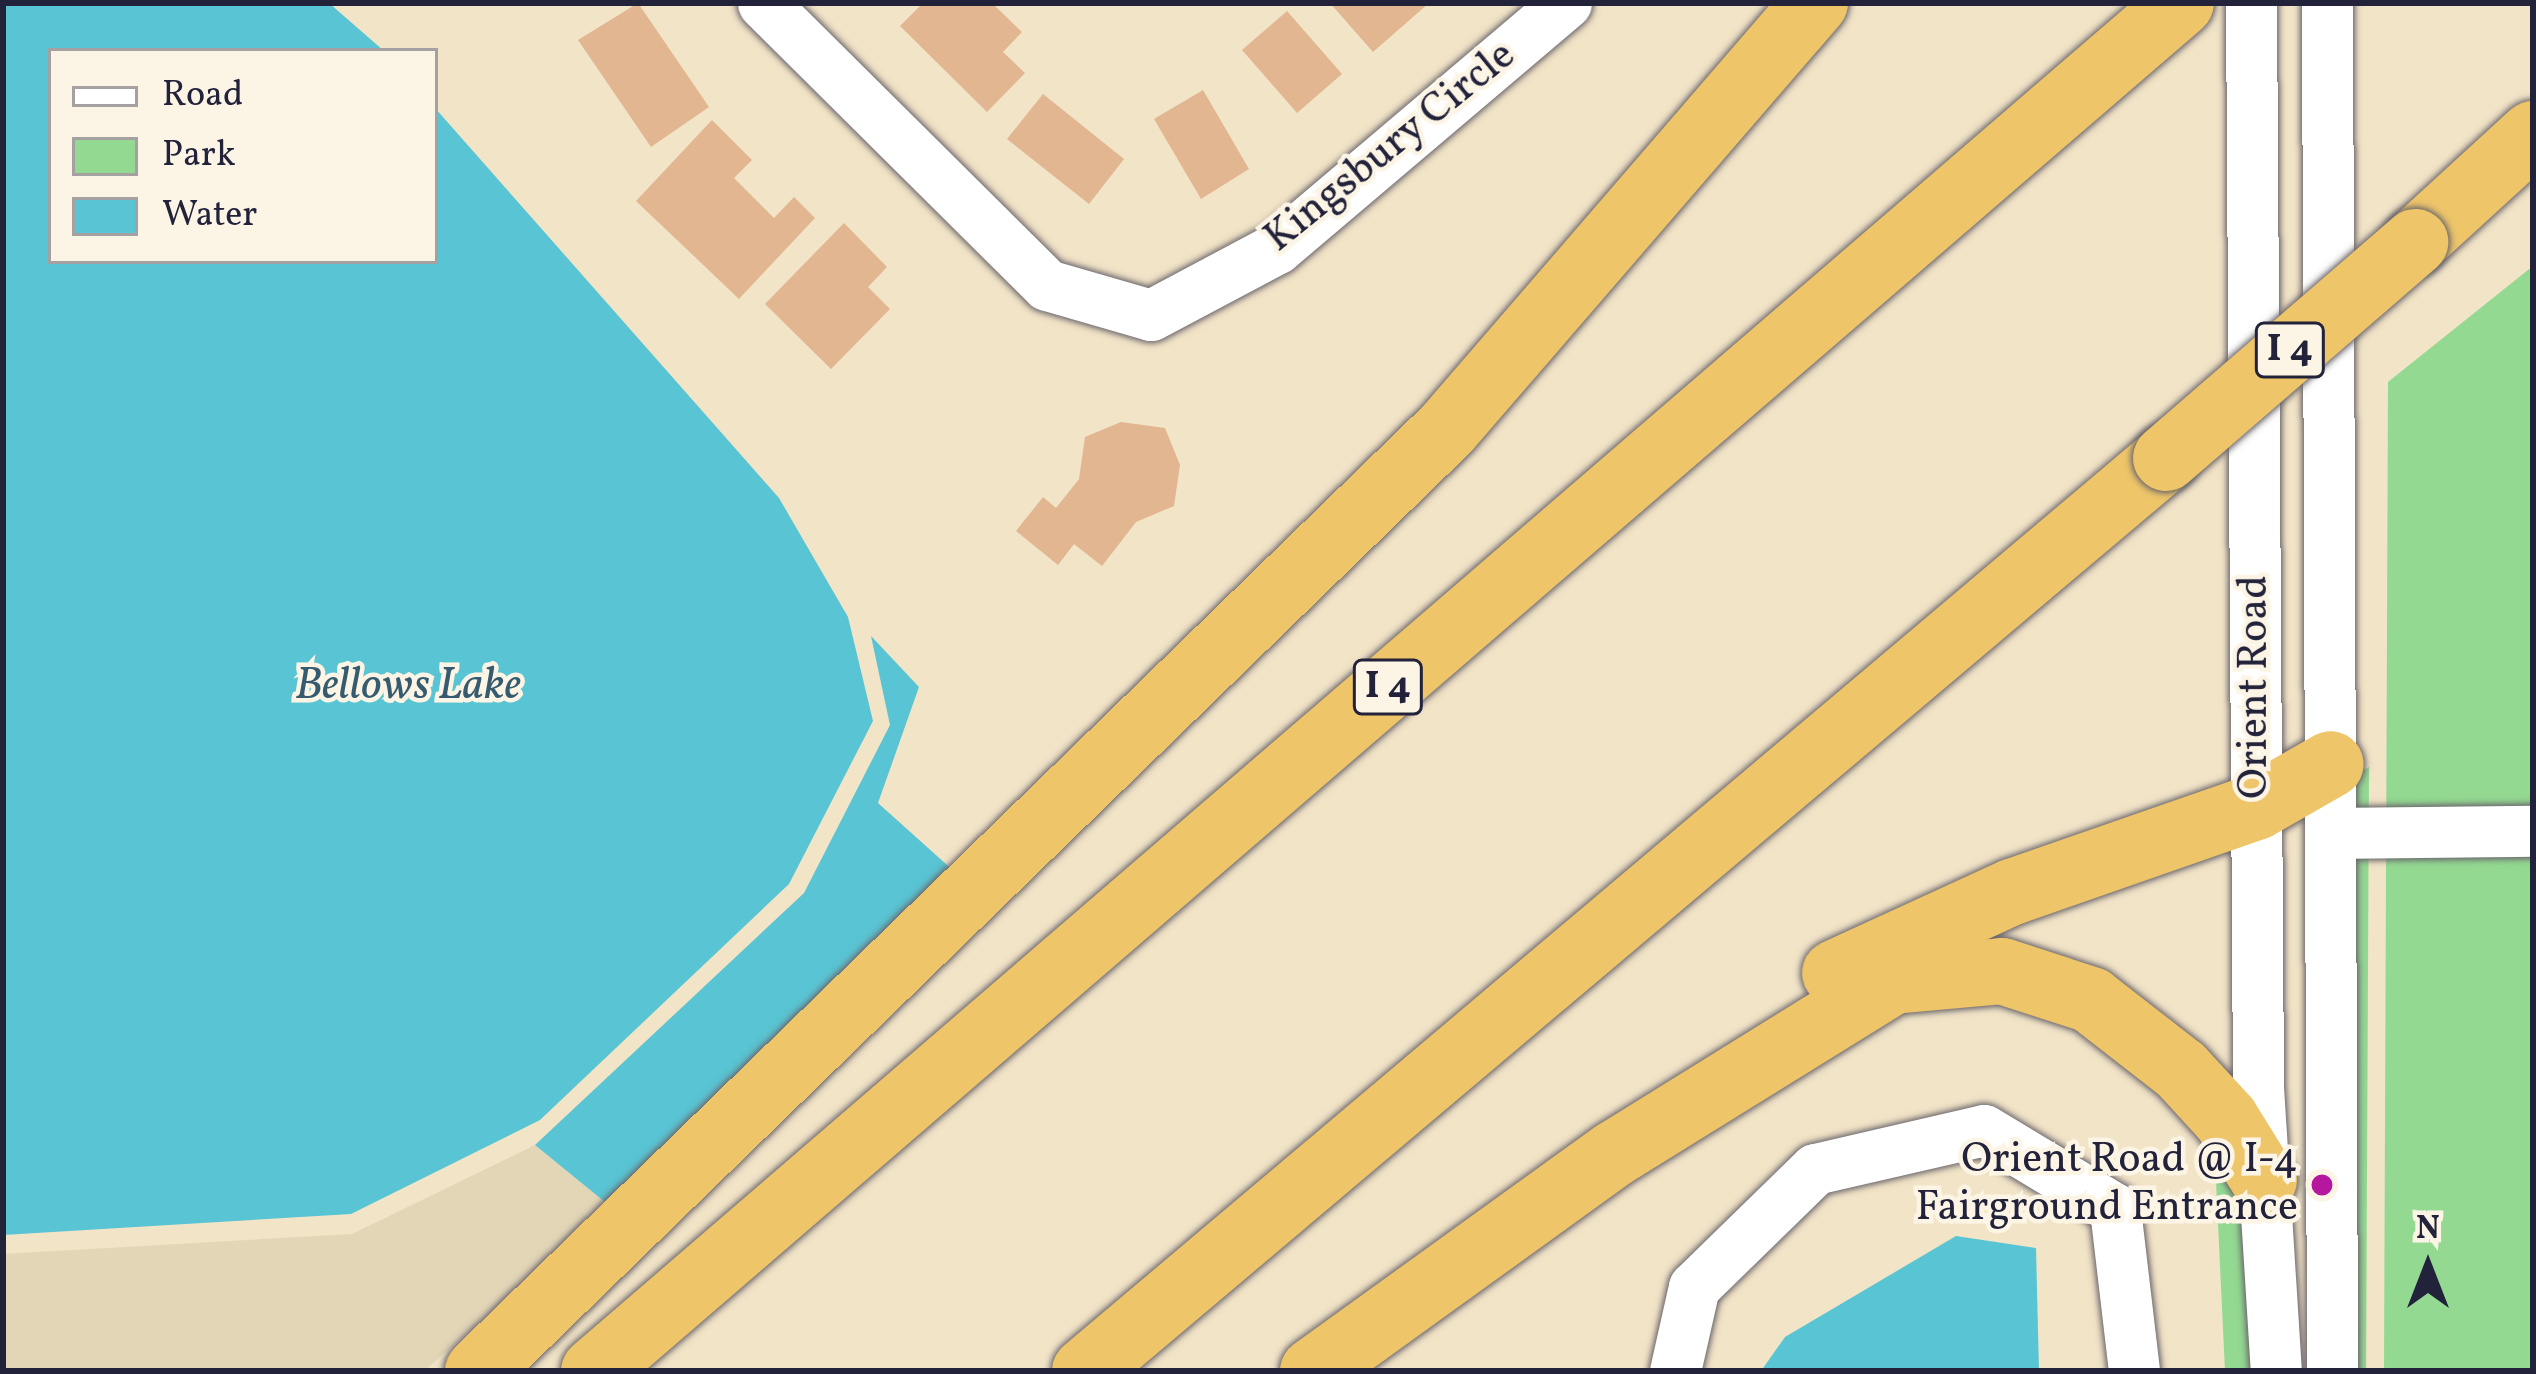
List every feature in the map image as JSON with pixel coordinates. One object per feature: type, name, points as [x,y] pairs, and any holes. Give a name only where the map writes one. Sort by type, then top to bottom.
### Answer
[{"type":"highway","points":[[478,1371],[1448,429],[1815,3]]},
{"type":"highway","name":"I 4","points":[[594,1371],[2181,3]]},
{"type":"highway","name":"I 4","points":[[1085,1371],[2166,458],[2533,134]]},
{"type":"highway","points":[[1313,1371],[1614,1154],[1853,958],[2256,807],[2331,764]]},
{"type":"highway","points":[[1614,1154],[1893,981],[2002,971],[2091,1000],[2179,1068],[2226,1119],[2264,1180]]},
{"type":"street","name":"Kingsbury Circle","points":[[763,3],[1047,286],[1151,315],[1277,248],[1565,3]]},
{"type":"street","name":"Orient Road","points":[[2251,3],[2256,807],[2264,1180],[2276,1371]]},
{"type":"street","name":"Orient Road","points":[[2327,3],[2332,1371]]},
{"type":"street","points":[[2331,833],[2533,831]]},
{"type":"street","points":[[1675,1371],[1694,1287],[1815,1169],[1984,1130],[2115,1209],[2134,1371]]},
{"type":"shaded area","points":[[535,1145],[611,1207],[424,1371],[3,1371],[3,1254],[352,1234]]},
{"type":"green space","points":[[2533,266],[2533,1371],[2384,1371],[2388,382]]},
{"type":"green space","points":[[2369,767],[2366,1371],[2353,1371],[2351,777]]},
{"type":"green space","points":[[2214,1139],[2244,1188],[2256,1371],[2225,1371]]},
{"type":"water","name":"Bellows Lake","points":[[3,3],[329,3],[381,48],[48,48],[48,264],[438,264],[438,111],[779,498],[848,617],[873,721],[789,884],[540,1120],[351,1214],[3,1235]]},
{"type":"water","points":[[871,636],[919,687],[878,803],[956,873],[611,1207],[535,1145],[804,893],[890,725]]},
{"type":"water","points":[[1956,1236],[2036,1248],[2039,1371],[1761,1371],[1785,1337]]},
{"type":"building","points":[[638,3],[709,107],[651,147],[578,40]]},
{"type":"building","points":[[923,3],[992,3],[1022,32],[1003,52],[1025,73],[987,112],[900,26]]},
{"type":"building","points":[[1330,3],[1429,3],[1373,52]]},
{"type":"building","points":[[1287,11],[1342,74],[1297,113],[1242,50]]},
{"type":"building","points":[[1203,90],[1249,169],[1201,199],[1154,119]]},
{"type":"building","points":[[1043,94],[1124,159],[1089,204],[1007,139]]},
{"type":"building","points":[[712,120],[752,160],[734,178],[774,218],[794,197],[815,218],[739,299],[636,201]]},
{"type":"building","points":[[844,223],[887,267],[868,287],[890,309],[831,369],[765,304]]},
{"type":"building","points":[[1121,422],[1165,428],[1180,465],[1174,506],[1136,522],[1102,566],[1074,544],[1058,565],[1016,531],[1043,497],[1056,508],[1079,479],[1085,437]]},
{"type":"place","name":"Orient Road @ I-4 Fairground Entrance","points":[[2322,1185]]}]
